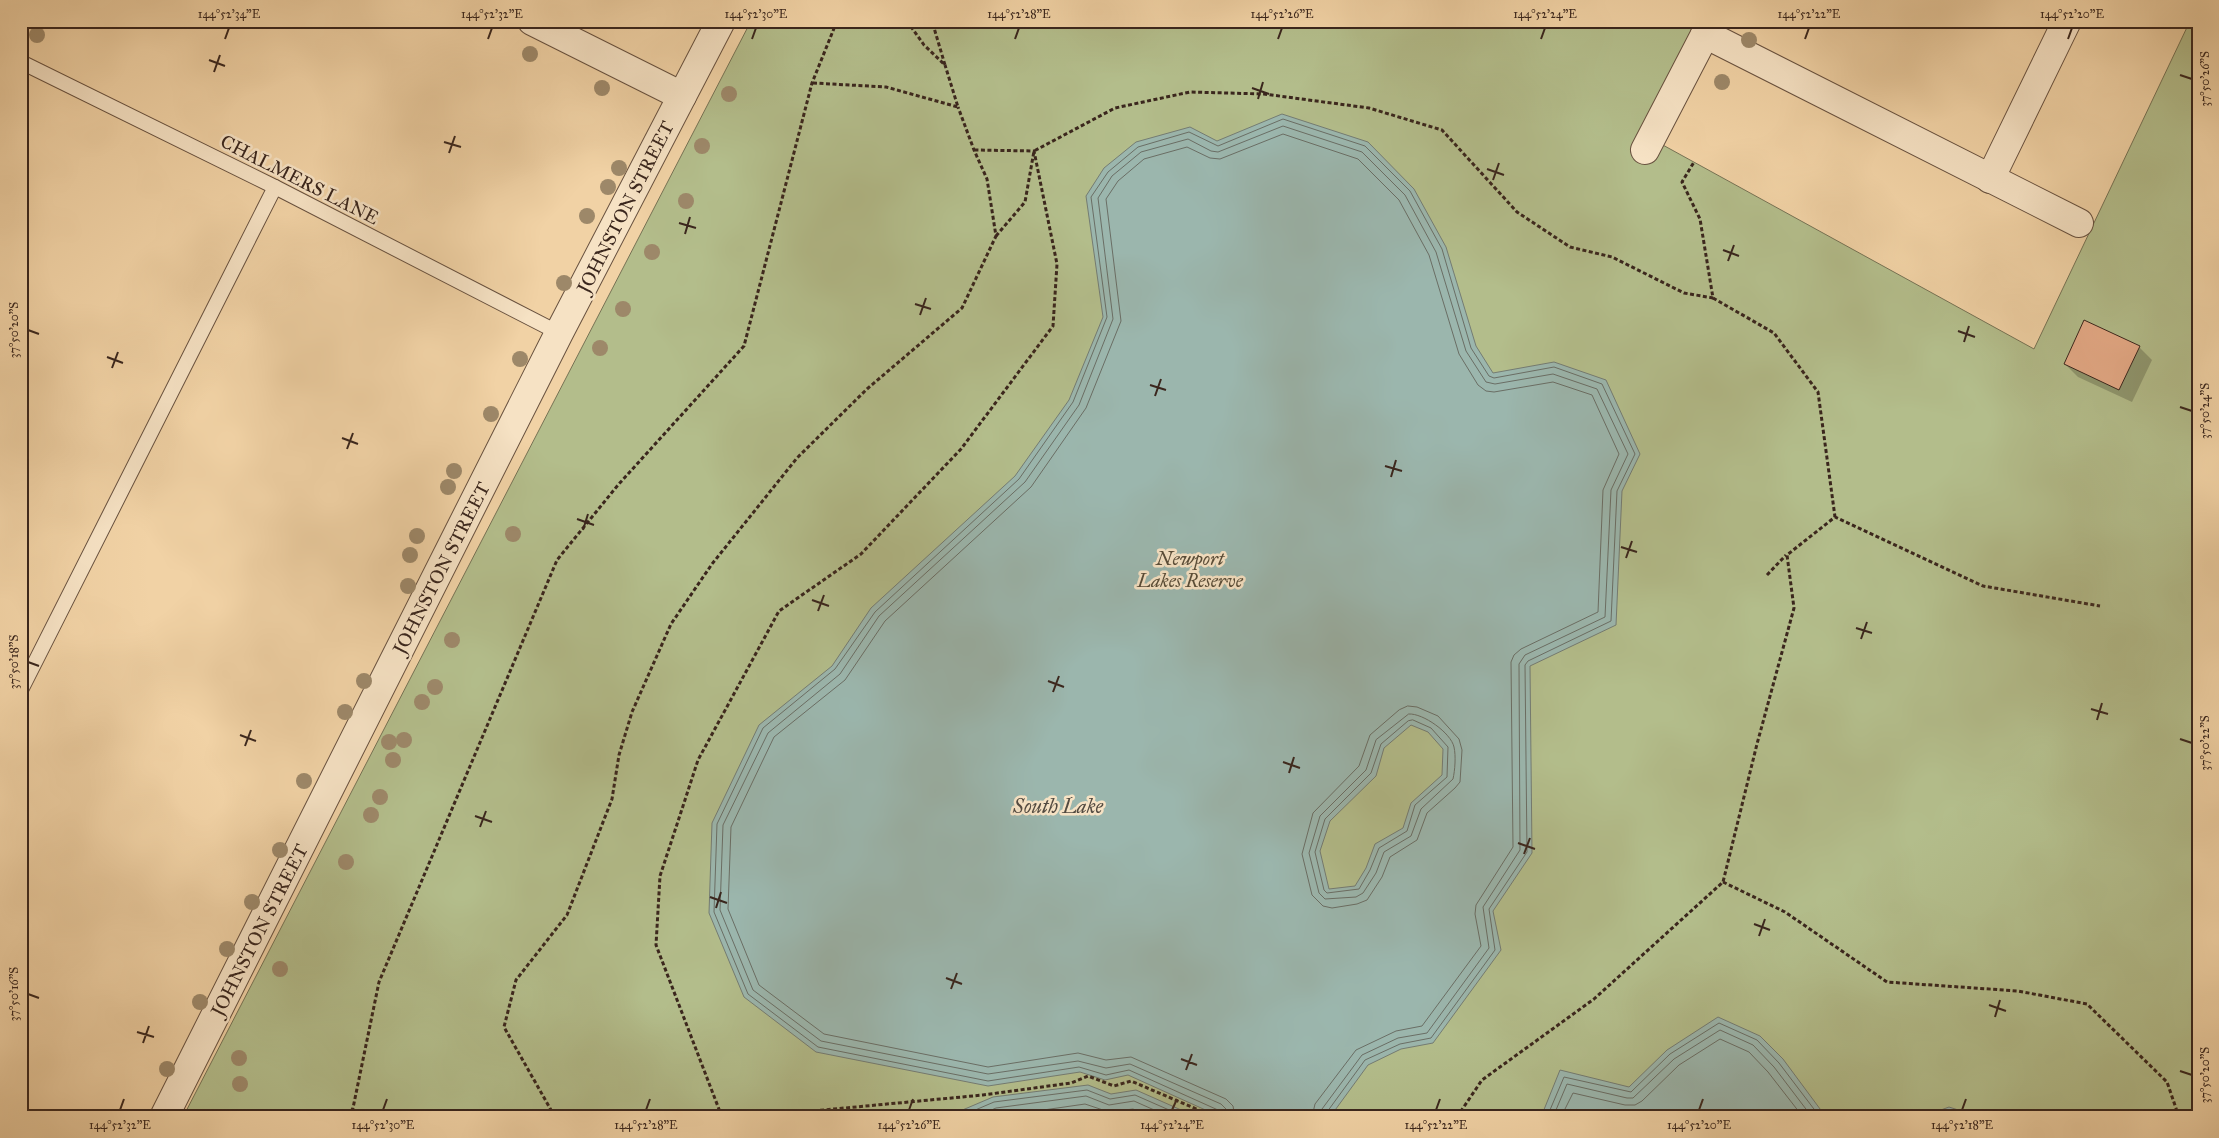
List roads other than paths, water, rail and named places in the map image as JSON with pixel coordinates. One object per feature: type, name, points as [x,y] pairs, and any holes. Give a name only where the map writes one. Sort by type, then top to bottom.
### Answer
[{"type":"street","points":[[532,21],[682,96]]},
{"type":"street","name":"JOHNSTON STREET","points":[[164,1117],[560,333],[720,21]]},
{"type":"street","points":[[1990,179],[2067,21]]},
{"type":"street","points":[[1645,150],[1709,27],[1990,179],[2079,222]]},
{"type":"lane","name":"CHALMERS LANE","points":[[21,62],[276,186],[560,333]]},
{"type":"lane","points":[[21,690],[276,186]]},
{"type":"water","name":"South Lake","points":[[1282,114],[1368,142],[1414,189],[1446,247],[1476,346],[1493,373],[1554,362],[1606,380],[1640,454],[1622,491],[1616,625],[1530,666],[1532,853],[1493,911],[1501,950],[1433,1043],[1401,1049],[1368,1065],[1330,1117],[1221,1117],[1128,1075],[1105,1080],[1080,1072],[988,1086],[816,1052],[744,997],[709,913],[712,823],[759,725],[832,666],[871,608],[1015,476],[1069,400],[1103,317],[1086,196],[1104,168],[1136,142],[1190,127],[1217,141]],"holes":[[[1411,725],[1428,732],[1443,749],[1442,775],[1411,803],[1403,828],[1375,844],[1366,868],[1355,886],[1329,889],[1320,851],[1330,821],[1376,776],[1384,748]]]},
{"type":"water","points":[[1718,1017],[1760,1036],[1783,1059],[1826,1117],[1541,1117],[1560,1070],[1629,1087],[1667,1050]]},
{"type":"water","points":[[1088,1085],[1111,1094],[1136,1090],[1197,1117],[946,1117],[993,1097]]},
{"type":"water","points":[[1949,1107],[1980,1117],[1922,1117]]},
{"type":"park label","name":"Newport Lakes Reserve","points":[[1190,569]]}]
